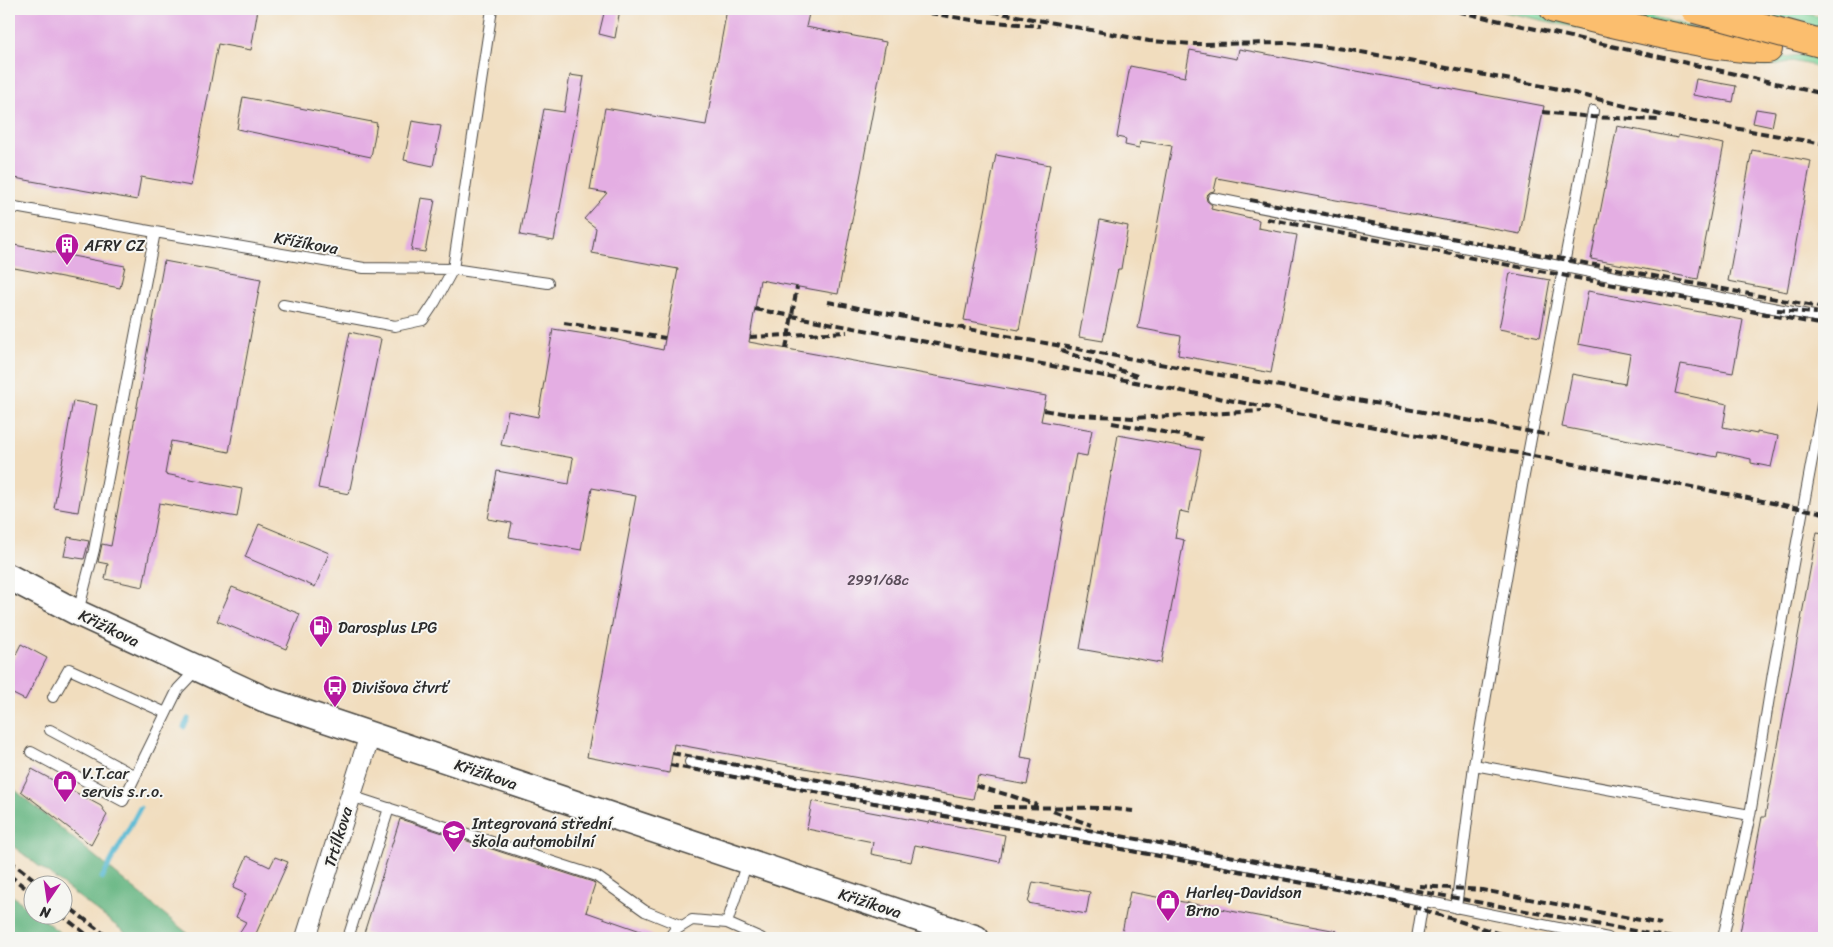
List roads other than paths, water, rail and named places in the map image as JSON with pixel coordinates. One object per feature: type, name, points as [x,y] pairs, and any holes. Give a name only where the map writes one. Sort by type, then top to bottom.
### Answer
[{"type":"highway","points":[[1554,9],[1636,30],[1708,44],[1768,49]]},
{"type":"highway","points":[[1695,9],[1776,29],[1824,44]]},
{"type":"street","name":"Křižíkova","points":[[9,577],[78,613],[264,699],[976,938]]},
{"type":"street","name":"Trtílkova","points":[[306,938],[370,735]]},
{"type":"lane","points":[[283,306],[395,326],[423,320],[453,268],[492,9]]},
{"type":"lane","points":[[1456,908],[1474,765],[1522,486],[1593,110]]},
{"type":"lane","points":[[1213,198],[1824,318]]},
{"type":"lane","name":"Křížíkova","points":[[9,206],[364,268],[453,268],[548,283]]},
{"type":"lane","points":[[78,613],[94,550],[155,232]]},
{"type":"lane","points":[[1723,938],[1750,815],[1773,673],[1824,394]]},
{"type":"lane","points":[[53,697],[69,669],[166,713]]},
{"type":"lane","points":[[31,752],[123,801],[178,689],[197,669]]},
{"type":"lane","points":[[50,730],[135,776]]},
{"type":"lane","points":[[690,762],[1237,863],[1456,908],[1574,935],[1608,938]]},
{"type":"lane","points":[[1474,765],[1750,815]]},
{"type":"lane","points":[[351,796],[596,876],[646,911],[682,926]]},
{"type":"lane","points":[[348,938],[389,808]]},
{"type":"lane","points":[[727,923],[748,862]]},
{"type":"lane","points":[[1417,938],[1423,901]]},
{"type":"lane","points":[[669,938],[674,931],[692,920],[727,923],[761,938]]},
{"type":"waterway","points":[[184,727],[188,719]]},
{"type":"waterway","points":[[102,878],[140,808]]},
{"type":"railway","points":[[906,9],[972,20],[1040,26]]},
{"type":"railway","points":[[980,9],[1149,41],[1194,44],[1290,43],[1345,49],[1554,88],[1661,115],[1824,144]]},
{"type":"railway","points":[[1447,9],[1824,94]]},
{"type":"railway","points":[[1542,112],[1592,117],[1658,120]]},
{"type":"railway","points":[[1250,200],[1824,308]]},
{"type":"railway","points":[[1267,219],[1824,325]]},
{"type":"railway","points":[[786,349],[797,287]]},
{"type":"railway","points":[[828,302],[1549,435]]},
{"type":"railway","points":[[755,309],[1824,513]]},
{"type":"railway","points":[[1777,310],[1817,313]]},
{"type":"railway","points":[[564,323],[665,338]]},
{"type":"railway","points":[[750,337],[847,332]]},
{"type":"railway","points":[[1061,351],[1137,376]]},
{"type":"railway","points":[[1044,410],[1072,415]]},
{"type":"railway","points":[[1066,414],[1133,418],[1261,411]]},
{"type":"railway","points":[[1112,423],[1203,439]]},
{"type":"railway","points":[[672,753],[1672,938]]},
{"type":"railway","points":[[670,765],[1357,893],[1395,901],[1513,938]]},
{"type":"railway","points":[[976,786],[1037,805]]},
{"type":"railway","points":[[994,807],[1104,808],[1133,811]]},
{"type":"railway","points":[[1053,811],[1091,825]]},
{"type":"railway","points":[[9,860],[27,874]]},
{"type":"railway","points":[[9,875],[22,885]]},
{"type":"railway","points":[[1419,886],[1482,890],[1661,924]]},
{"type":"railway","points":[[72,910],[109,938]]},
{"type":"railway","points":[[72,923],[91,938]]},
{"type":"place","name":"AFRY CZ","points":[[67,266]]},
{"type":"place","name":"Darosplus LPG","points":[[321,648]]},
{"type":"place","name":"Divišova čtvrť","points":[[335,708]]},
{"type":"place","name":"V.T.car servis s.r.o.","points":[[65,803]]},
{"type":"place","name":"Integrovaná střední škola automobilní","points":[[454,853]]},
{"type":"place","name":"Harley-Davidson Brno","points":[[1168,922]]}]
